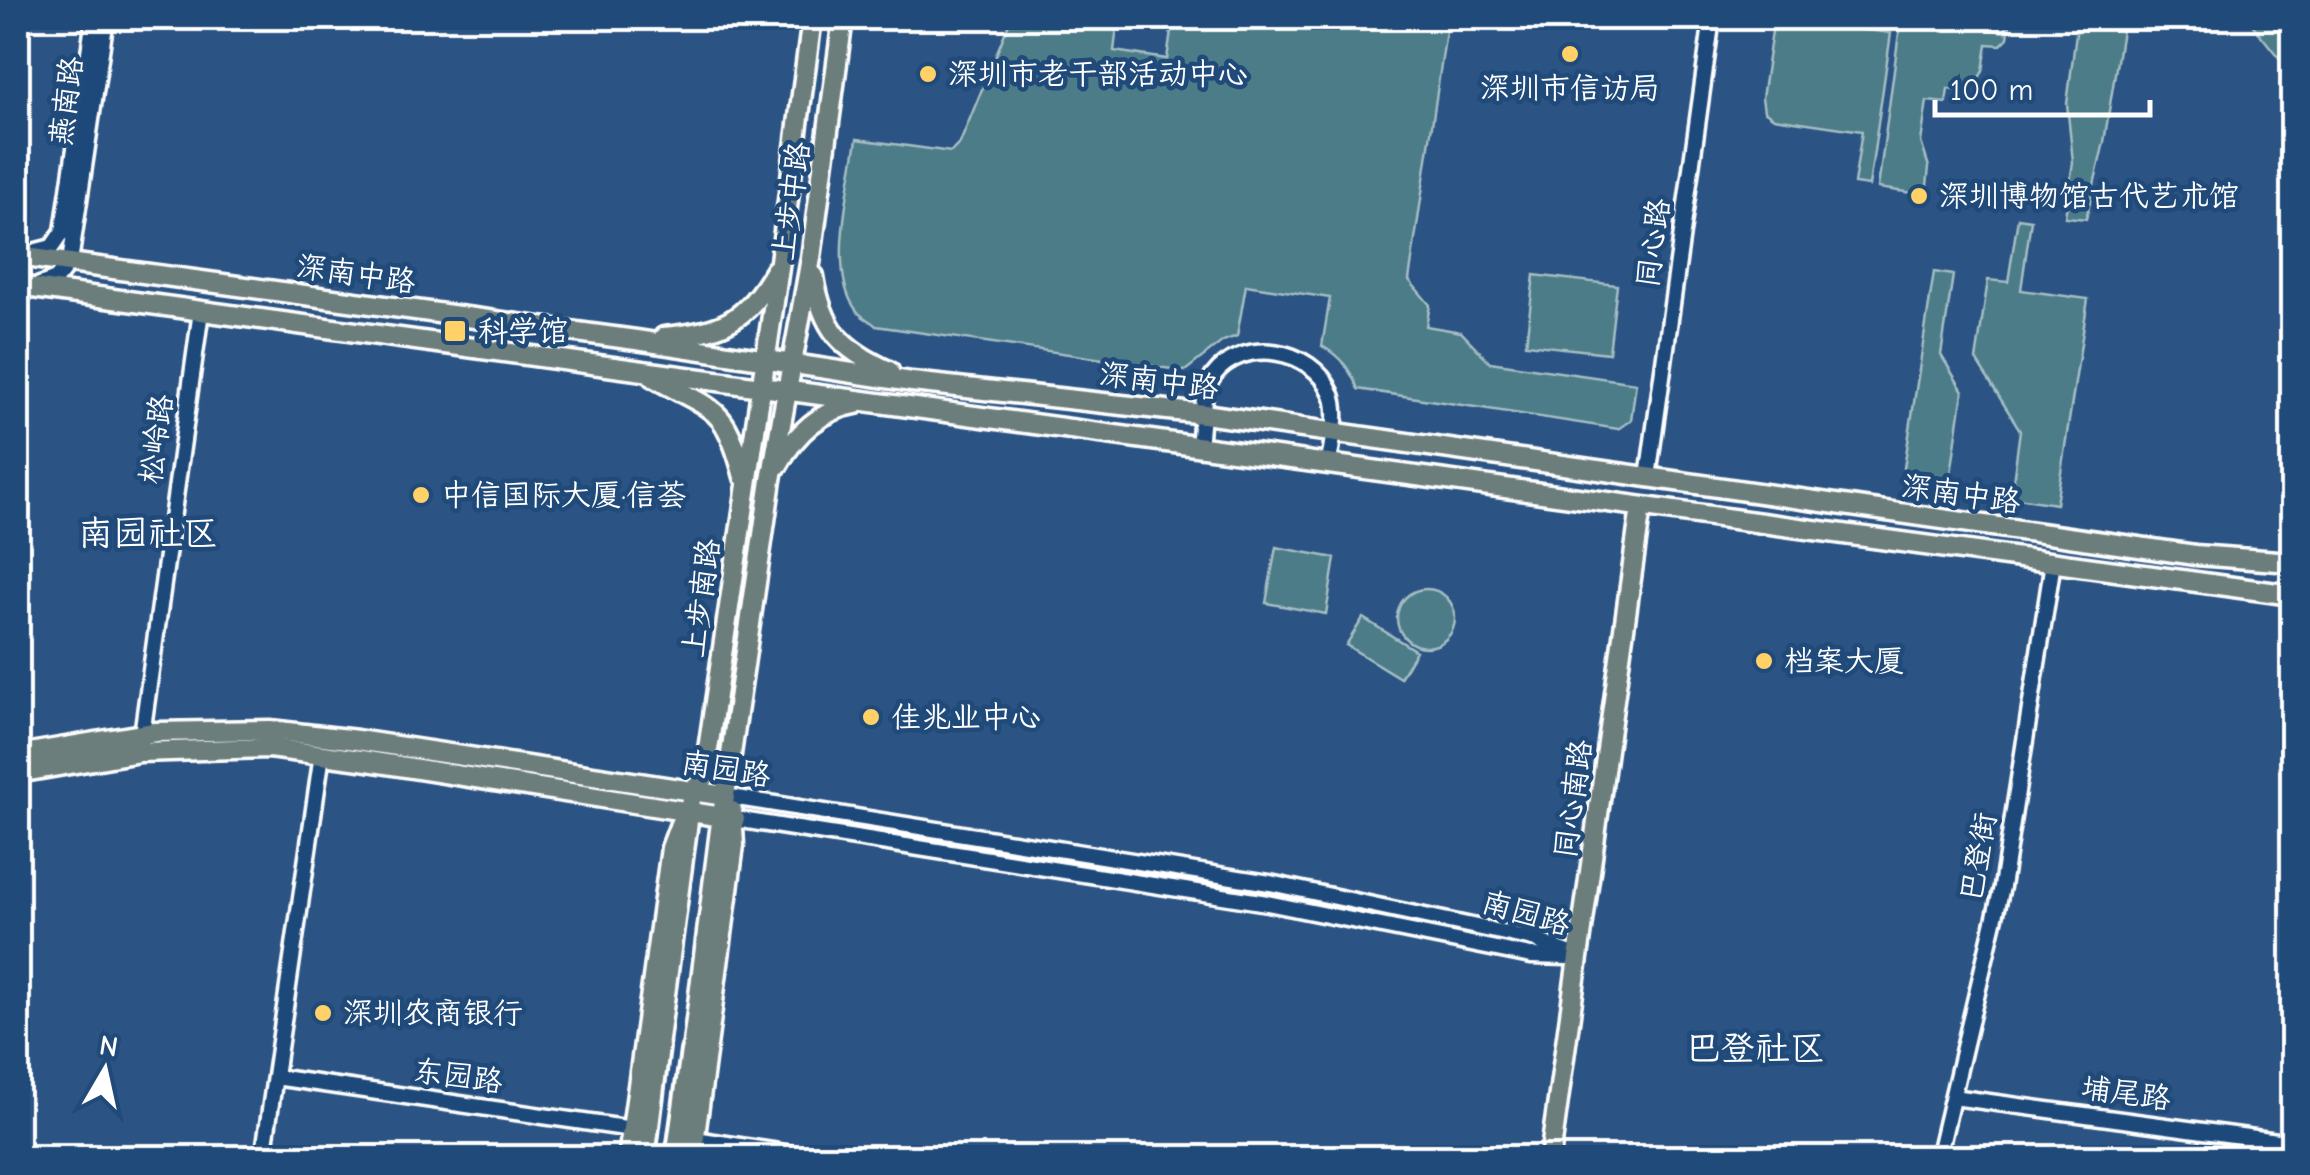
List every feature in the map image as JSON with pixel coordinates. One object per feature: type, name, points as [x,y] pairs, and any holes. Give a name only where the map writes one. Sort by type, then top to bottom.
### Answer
[{"type":"highway","points":[[644,1158],[658,1047]]},
{"type":"highway","points":[[677,1158],[692,1051]]},
{"type":"main road","name":"上步中路","points":[[761,388],[812,18]]},
{"type":"main road","name":"上步中路","points":[[787,392],[811,258],[844,18]]},
{"type":"main road","name":"深南中路","points":[[18,255],[912,382],[1204,414],[2195,555],[2292,562]]},
{"type":"main road","points":[[811,258],[820,312],[830,328],[870,362],[912,382]]},
{"type":"main road","points":[[636,340],[695,334],[728,325],[758,297],[780,261]]},
{"type":"main road","name":"深南中路","points":[[24,287],[2292,595]]},
{"type":"main road","points":[[644,371],[702,402],[721,418],[736,444],[746,482]]},
{"type":"main road","name":"上步南路","points":[[658,1047],[692,791],[702,781],[705,770],[761,388]]},
{"type":"main road","name":"上步南路","points":[[693,1148],[734,846],[725,796],[787,392]]},
{"type":"main road","points":[[772,480],[791,444],[818,418],[848,406],[877,404]]},
{"type":"main road","name":"同心南路","points":[[1550,1158],[1641,507]]},
{"type":"main road","name":"南园路","points":[[18,755],[242,730],[310,733],[725,796]]},
{"type":"main road","name":"南园路","points":[[18,773],[141,743],[322,754],[728,818]]},
{"type":"main road","name":"上步南路","points":[[628,1158],[671,848],[677,828],[689,812]]},
{"type":"main road","name":"上步南路","points":[[692,1051],[728,818]]},
{"type":"street","name":"燕南路","points":[[18,255],[52,247],[62,232],[94,18]]},
{"type":"street","name":"燕南路","points":[[70,262],[106,18]]},
{"type":"street","name":"同心路","points":[[1648,477],[1712,18]]},
{"type":"street","points":[[24,287],[56,279],[70,262]]},
{"type":"street","name":"松岭路","points":[[141,743],[201,312]]},
{"type":"street","points":[[1199,445],[1210,382],[1222,367],[1245,355],[1277,352],[1308,365],[1327,384],[1335,404],[1329,462]]},
{"type":"street","name":"巴登街","points":[[1938,1158],[2002,887],[2053,562]]},
{"type":"street","points":[[263,1158],[322,754]]},
{"type":"street","name":"南园路","points":[[725,796],[1270,884],[1534,939],[1578,957]]},
{"type":"street","name":"南园路","points":[[728,818],[1267,903],[1531,956],[1578,957]]},
{"type":"street","name":"东园路","points":[[275,1078],[632,1129]]},
{"type":"street","name":"埔尾路","points":[[1952,1096],[2292,1143]]},
{"type":"street","points":[[693,1148],[818,1158]]},
{"type":"green space","points":[[1011,18],[1118,18],[1114,51],[1167,59],[1173,18],[1448,18],[1409,280],[1430,305],[1426,326],[1461,332],[1490,362],[1636,383],[1631,420],[1618,429],[1358,389],[1344,364],[1322,346],[1330,298],[1246,285],[1237,336],[1223,341],[1185,371],[876,326],[857,311],[843,274],[843,227],[857,139],[951,152],[960,143]]},
{"type":"green space","points":[[1774,18],[1891,33],[1869,186],[1854,184],[1862,131],[1774,118],[1764,111],[1762,98]]},
{"type":"green space","points":[[1901,18],[1926,18],[2005,32],[2010,24],[2008,38],[2001,45],[1987,44],[1983,71],[1976,83],[1971,82],[1969,92],[1948,89],[1946,103],[1927,101],[1921,142],[1929,167],[1926,195],[1878,188]]},
{"type":"green space","points":[[2081,18],[2106,18],[2123,24],[2104,142],[2086,219],[2065,217],[2073,162],[2067,104]]},
{"type":"green space","points":[[2247,18],[2292,18],[2292,74]]},
{"type":"green space","points":[[2018,218],[2031,220],[2021,290],[2088,299],[2056,504],[2011,497],[2020,430],[1976,360],[1988,280],[2008,282]]},
{"type":"green space","points":[[1934,272],[1953,275],[1941,355],[1963,391],[1949,488],[1902,481]]},
{"type":"green space","points":[[1534,275],[1617,285],[1609,353],[1526,344]]},
{"type":"green space","points":[[1276,547],[1335,558],[1326,614],[1266,603]]},
{"type":"green space","points":[[1426,589],[1446,598],[1455,618],[1446,638],[1426,647],[1406,638],[1397,618],[1406,598]]},
{"type":"green space","points":[[1363,618],[1416,651],[1400,678],[1346,645]]},
{"type":"place","name":"深圳市信访局","points":[[1570,54]]},
{"type":"place","name":"深圳市老干部活动中心","points":[[928,74]]},
{"type":"place","name":"深圳博物馆古代艺术馆","points":[[1919,196]]},
{"type":"place","name":"科学馆","points":[[455,331]]},
{"type":"place","name":"中信国际大厦·信荟","points":[[421,495]]},
{"type":"place","name":"档案大厦","points":[[1764,661]]},
{"type":"place","name":"佳兆业中心","points":[[871,717]]},
{"type":"place","name":"深圳农商银行","points":[[323,1013]]},
{"type":"district","name":"南园社区","points":[[148,533]]},
{"type":"district","name":"巴登社区","points":[[1755,1048]]}]
